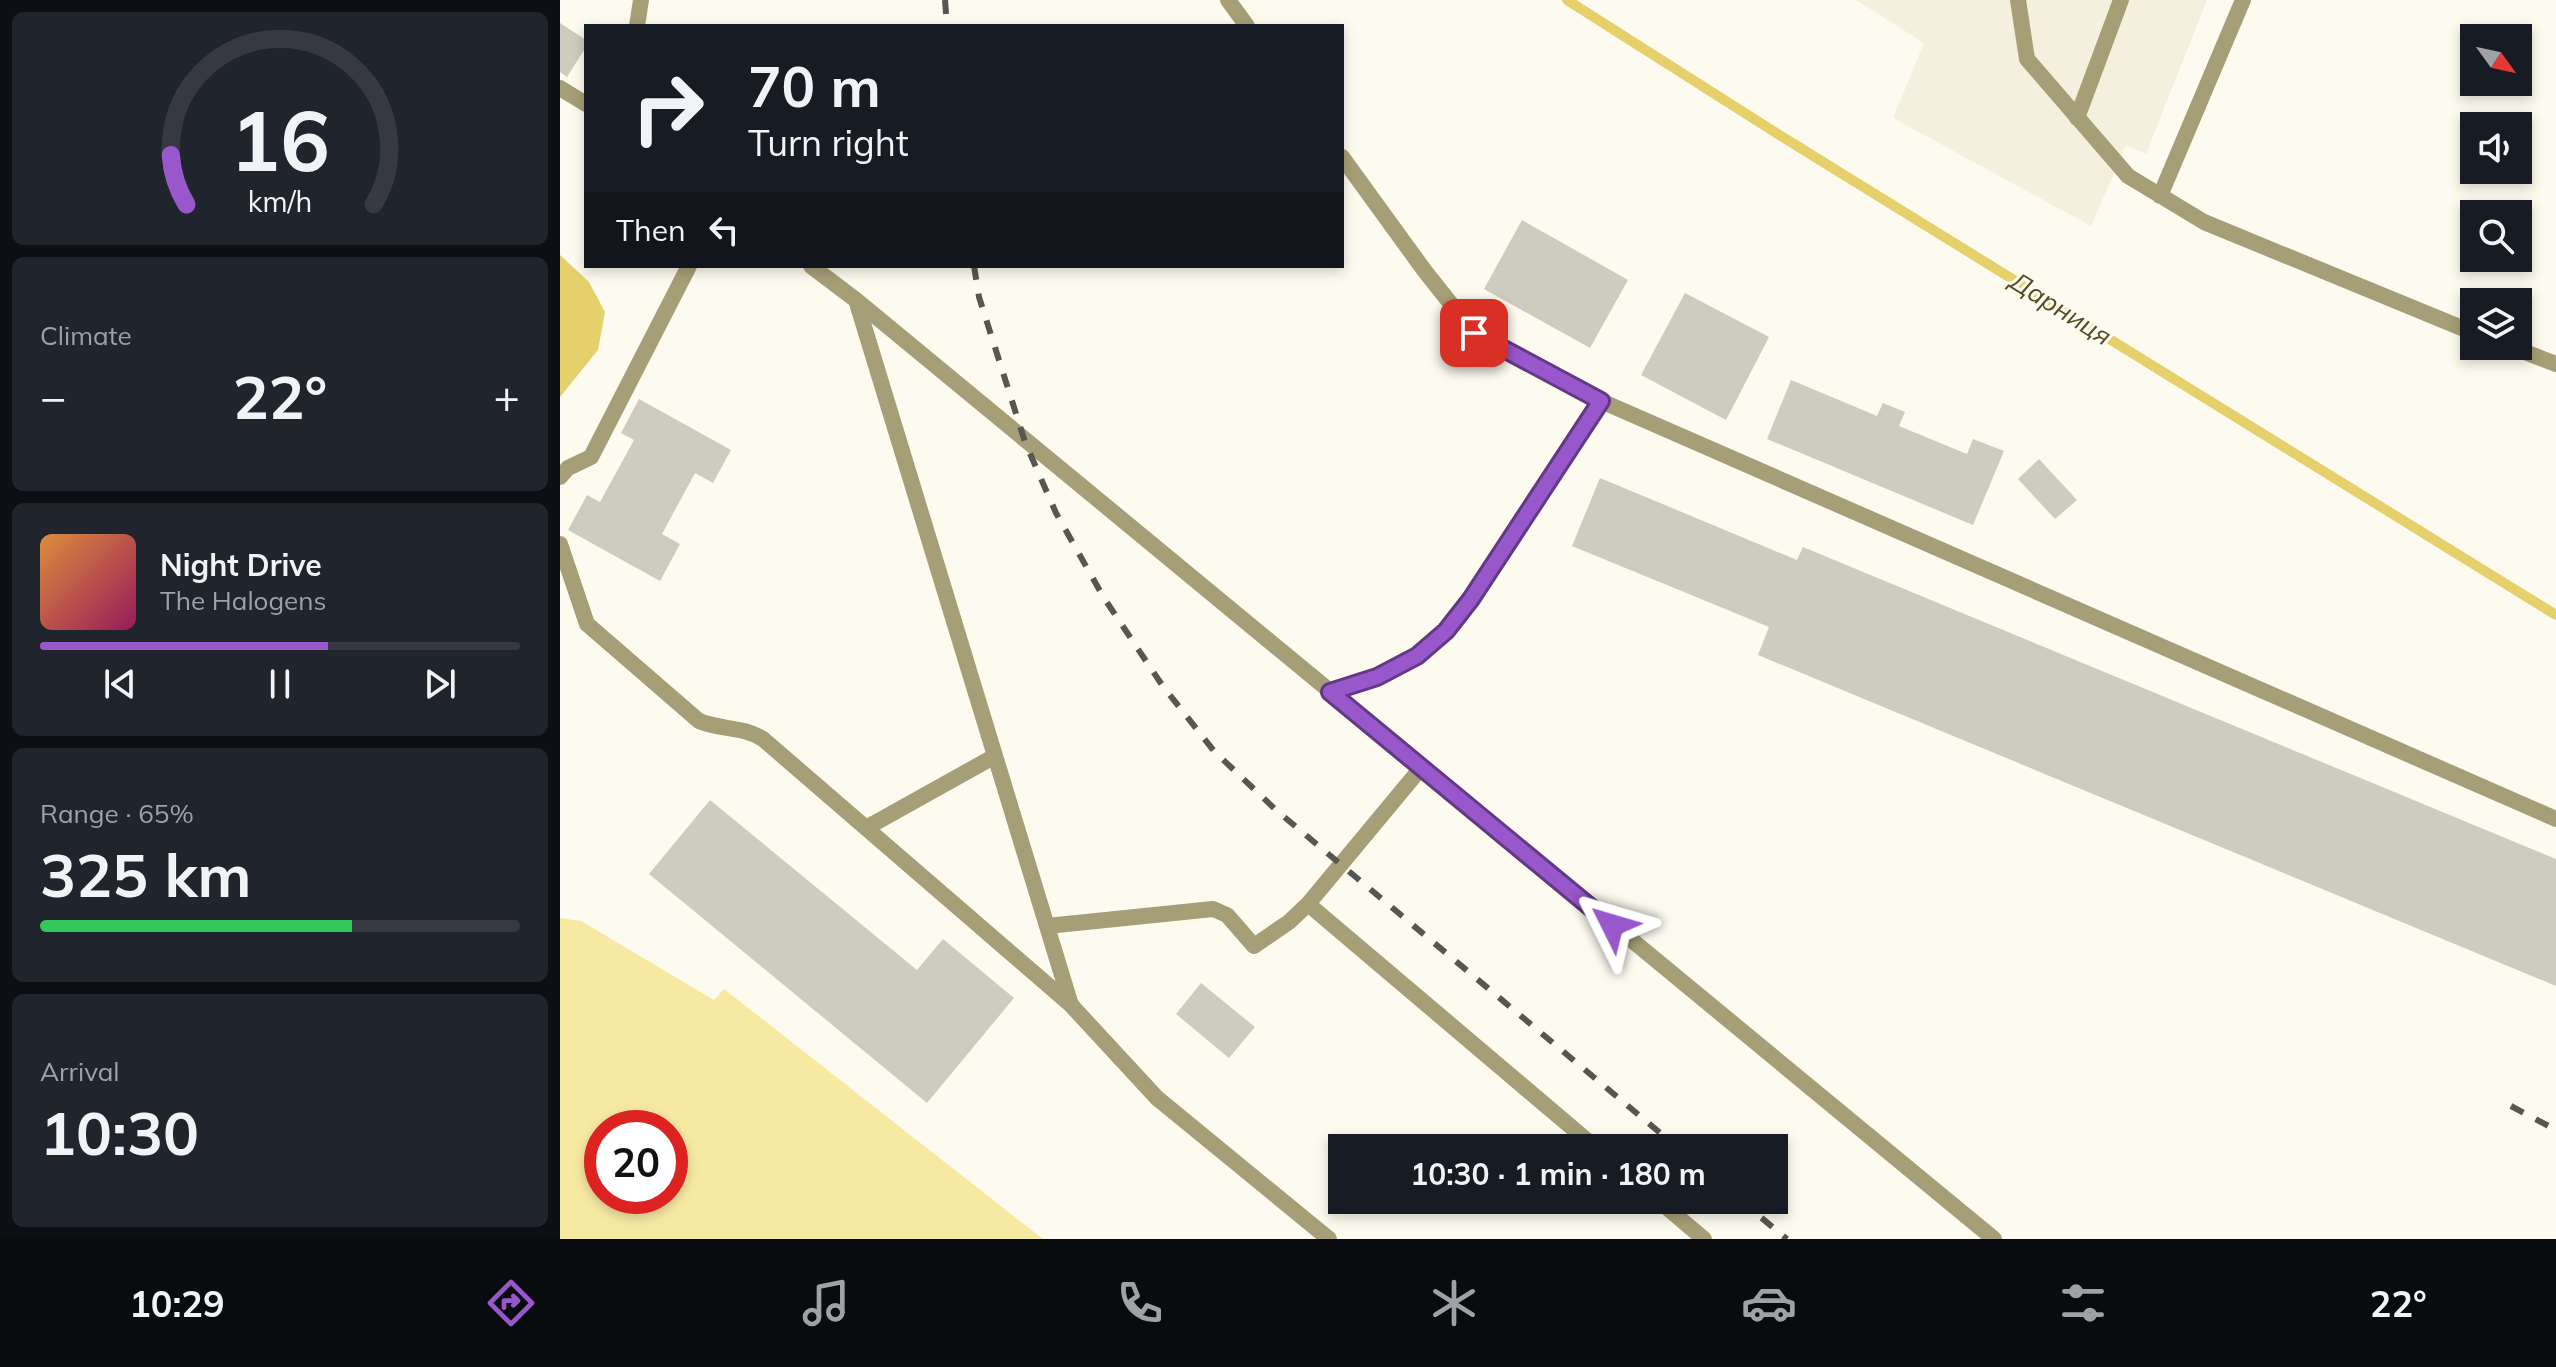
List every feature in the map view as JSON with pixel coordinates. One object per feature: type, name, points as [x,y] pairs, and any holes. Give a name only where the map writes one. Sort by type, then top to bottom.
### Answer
[{"type":"lane","points":[[637,24],[641,0]]},
{"type":"lane","points":[[1228,0],[1246,24]]},
{"type":"lane","points":[[2018,0],[2027,59],[2128,176],[2204,222],[2460,327]]},
{"type":"lane","points":[[2077,118],[2121,0]]},
{"type":"lane","points":[[2160,196],[2243,0]]},
{"type":"lane","points":[[560,88],[584,103]]},
{"type":"lane","points":[[1344,160],[1474,333],[1601,401],[2556,819]]},
{"type":"lane","points":[[560,477],[568,468],[591,457],[688,268]]},
{"type":"lane","points":[[814,268],[1994,1239]]},
{"type":"lane","points":[[856,300],[1071,1005]]},
{"type":"lane","points":[[2532,355],[2556,364]]},
{"type":"lane","points":[[1330,692],[1377,677],[1417,656],[1446,631],[1471,599],[1601,401]]},
{"type":"lane","points":[[560,544],[587,624],[699,721],[713,727],[751,732],[1071,1005],[1157,1098],[1329,1239]]},
{"type":"lane","points":[[866,828],[995,756]]},
{"type":"lane","points":[[1047,926],[1213,909],[1227,915],[1254,946],[1289,922],[1308,904],[1421,768]]},
{"type":"lane","points":[[1308,904],[1579,1134]]},
{"type":"lane","points":[[1675,1214],[1704,1239]]},
{"type":"shaded area","points":[[1856,0],[2207,0],[2146,154],[2126,145],[2091,226],[1893,118],[1924,43]]},
{"type":"shaded area","points":[[560,255],[589,282],[605,312],[598,350],[560,397]]},
{"type":"shaded area","points":[[560,918],[581,921],[714,1000],[724,989],[1043,1239],[560,1239]]},
{"type":"building","points":[[560,23],[584,39],[584,50],[567,77],[560,72]]},
{"type":"building","points":[[1522,220],[1628,280],[1590,348],[1484,289]]},
{"type":"building","points":[[1685,293],[1769,337],[1726,420],[1641,375]]},
{"type":"building","points":[[1791,380],[1877,416],[1883,403],[1905,412],[1899,426],[1967,454],[1973,439],[2004,451],[1973,525],[1767,439]]},
{"type":"building","points":[[639,399],[731,450],[713,483],[695,473],[662,534],[680,544],[660,581],[568,530],[587,495],[600,502],[634,440],[621,433]]},
{"type":"building","points":[[2039,459],[2077,500],[2055,519],[2018,479]]},
{"type":"building","points":[[1600,478],[1797,560],[1803,547],[2556,859],[2556,986],[1758,655],[1769,627],[1572,546]]},
{"type":"building","points":[[710,800],[917,970],[943,939],[1014,998],[927,1103],[649,874]]},
{"type":"building","points":[[1201,983],[1255,1027],[1229,1058],[1176,1014]]},
{"type":"waterway","name":"Дарниця","points":[[1567,0],[1781,136],[2556,615]]},
{"type":"railway","points":[[945,0],[947,24]]},
{"type":"railway","points":[[974,268],[979,297],[1025,442],[1056,513],[1104,598],[1162,685],[1214,751],[1276,810],[1661,1134]]},
{"type":"railway","points":[[2511,1106],[2556,1130]]},
{"type":"railway","points":[[1757,1214],[1787,1239]]},
{"type":"route","points":[[1474,333],[1601,401],[1471,599],[1446,631],[1417,656],[1377,677],[1330,692],[1612,925]]}]
